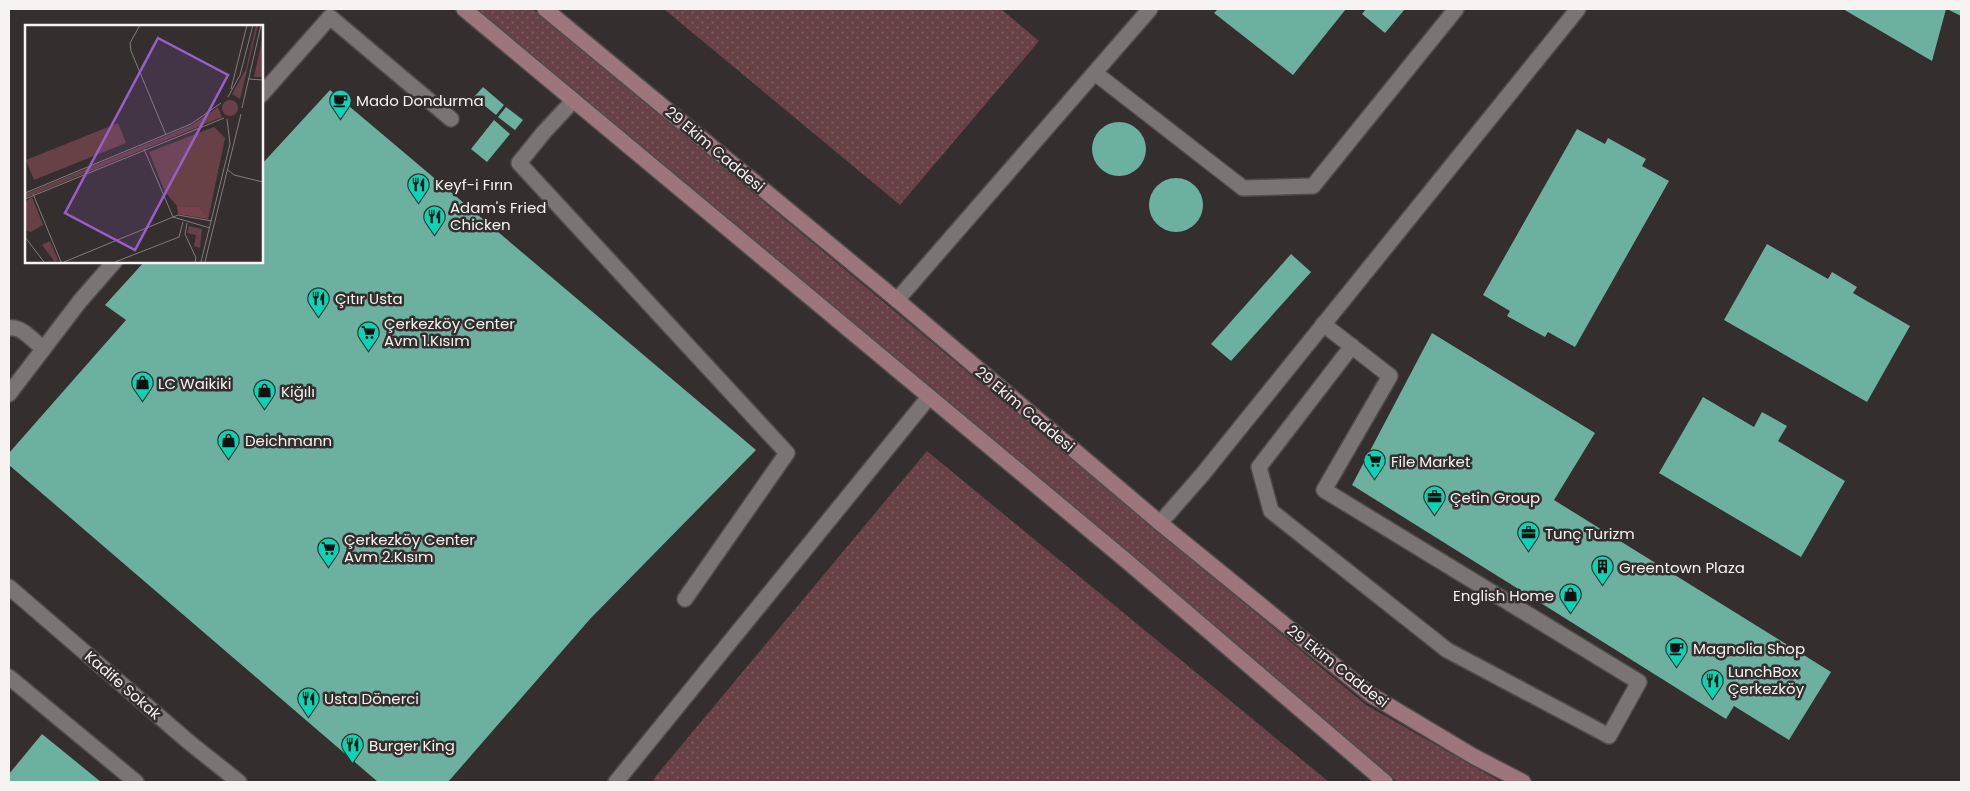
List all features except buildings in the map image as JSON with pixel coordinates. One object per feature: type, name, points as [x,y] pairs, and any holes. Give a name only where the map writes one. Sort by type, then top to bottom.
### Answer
[{"type":"main road","points":[[464,9],[1129,563],[1385,782]]},
{"type":"main road","name":"29 Ekim Caddesi","points":[[545,9],[897,300],[1160,523],[1371,695],[1473,756],[1523,782]]},
{"type":"street","points":[[897,300],[1150,9]]},
{"type":"street","points":[[1095,73],[1243,188],[1313,186],[1456,9]]},
{"type":"street","points":[[1160,523],[1324,324],[1578,9]]},
{"type":"street","points":[[262,94],[330,17],[451,119]]},
{"type":"street","points":[[574,101],[518,163],[786,453],[685,599]]},
{"type":"street","points":[[9,394],[80,301],[114,262]]},
{"type":"street","points":[[1324,324],[1352,346],[1390,376],[1324,490],[1639,682],[1609,736],[1447,650],[1270,511],[1259,467],[1352,346]]},
{"type":"street","points":[[9,328],[27,334],[43,349]]},
{"type":"street","points":[[616,782],[929,397]]},
{"type":"street","name":"Kadife Sokak","points":[[9,587],[190,743],[239,782]]},
{"type":"street","points":[[11,685],[136,782]]},
{"type":"shaded area","points":[[477,9],[533,9],[1366,705],[1501,782],[1397,782]]},
{"type":"shaded area","points":[[664,9],[1001,9],[1039,41],[900,205]]},
{"type":"shaded area","points":[[927,451],[1329,782],[653,782],[655,777]]},
{"type":"place","name":"Mado Dondurma","points":[[340,119]]},
{"type":"place","name":"Keyf-i Fırın","points":[[419,203]]},
{"type":"place","name":"Adam's Fried Chicken","points":[[434,235]]},
{"type":"place","name":"Çıtır Usta","points":[[319,317]]},
{"type":"place","name":"Çerkezköy Center Avm 1.Kısım","points":[[368,351]]},
{"type":"place","name":"LC Waikiki","points":[[142,402]]},
{"type":"place","name":"Kiğılı","points":[[265,410]]},
{"type":"place","name":"Deichmann","points":[[229,459]]},
{"type":"place","name":"File Market","points":[[1375,480]]},
{"type":"place","name":"Çetin Group","points":[[1434,516]]},
{"type":"place","name":"Tunç Turizm","points":[[1529,552]]},
{"type":"place","name":"Çerkezköy Center Avm 2.Kısım","points":[[328,567]]},
{"type":"place","name":"Greentown Plaza","points":[[1603,586]]},
{"type":"place","name":"English Home","points":[[1570,614]]},
{"type":"place","name":"Magnolia Shop","points":[[1677,667]]},
{"type":"place","name":"LunchBox Çerkezköy","points":[[1712,699]]},
{"type":"place","name":"Usta Dönerci","points":[[308,717]]},
{"type":"place","name":"Burger King","points":[[353,764]]}]
